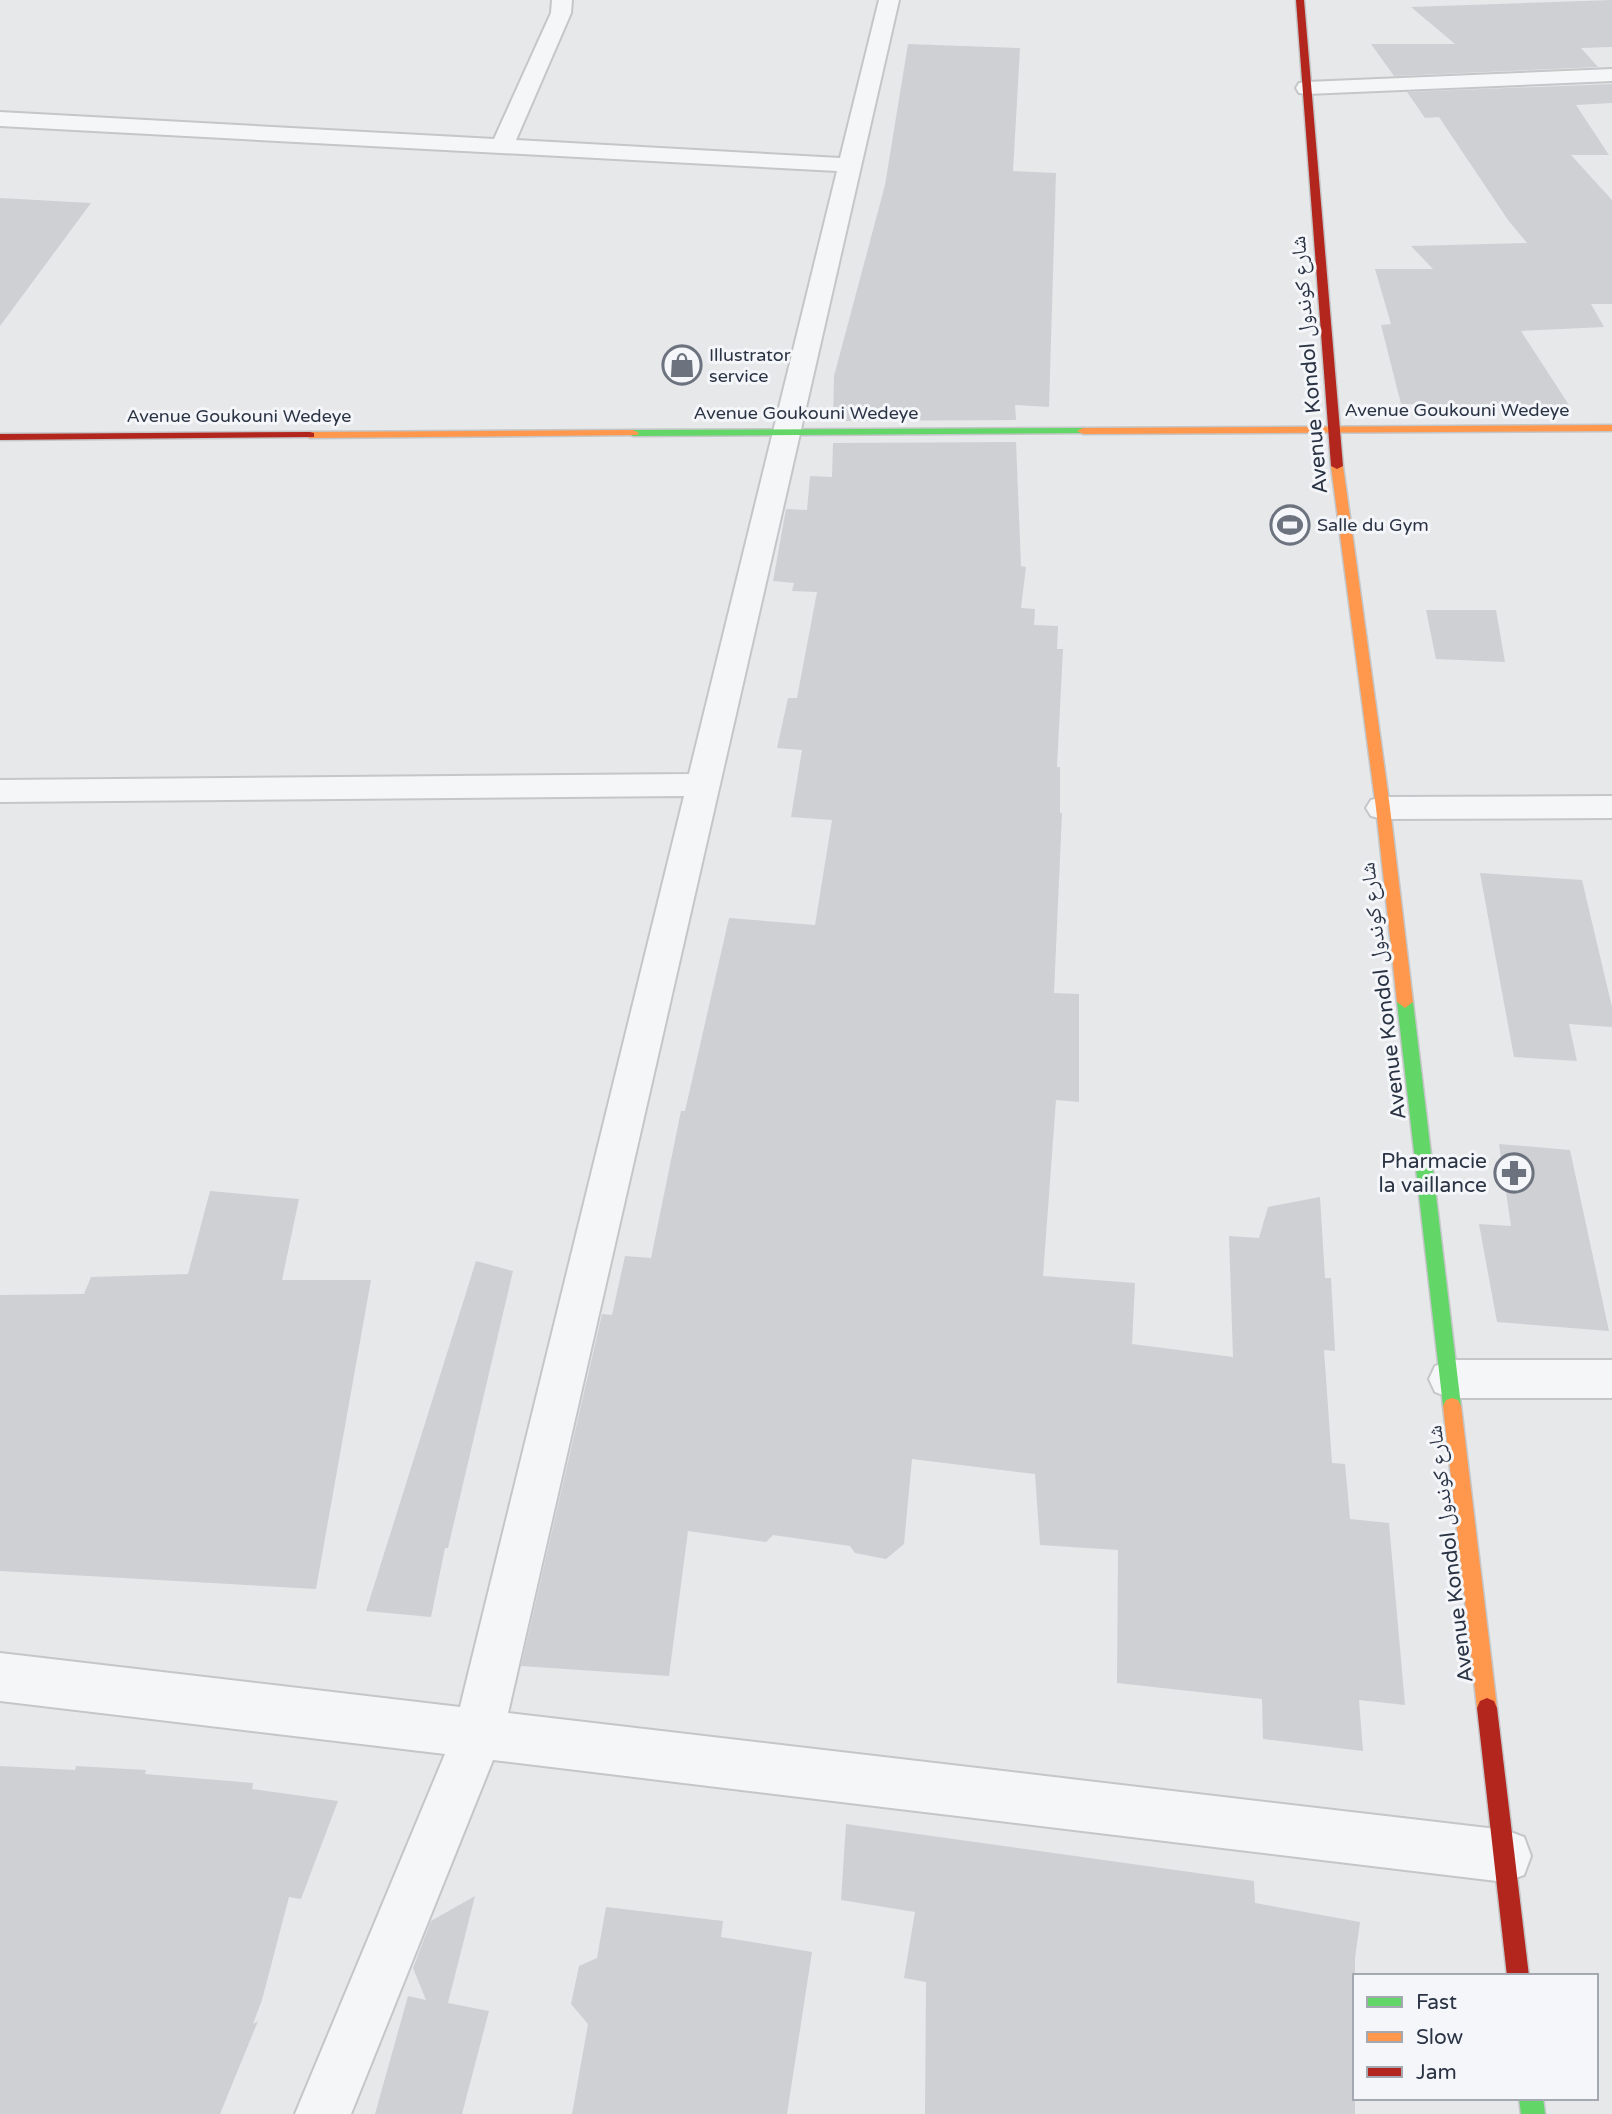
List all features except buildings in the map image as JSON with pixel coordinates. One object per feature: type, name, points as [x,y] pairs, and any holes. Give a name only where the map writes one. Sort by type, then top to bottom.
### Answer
[{"type":"street","points":[[502,147],[561,13],[562,0]]},
{"type":"street","points":[[323,2114],[479,1732],[888,0]]},
{"type":"street","name":"Avenue Kondol شارع كوندول","points":[[1300,0],[1332,430],[1382,808],[1451,1379],[1518,1974]]},
{"type":"street","points":[[1307,88],[1612,75]]},
{"type":"street","points":[[0,119],[849,165]]},
{"type":"street","name":"Avenue Goukouni Wedeye","points":[[0,437],[783,449],[1332,430],[1612,429]]},
{"type":"street","points":[[0,791],[702,785]]},
{"type":"street","points":[[1382,808],[1612,807]]},
{"type":"street","points":[[1451,1379],[1612,1379]]},
{"type":"street","points":[[0,1677],[1505,1856]]},
{"type":"traffic: fast","points":[[633,433],[1083,431]]},
{"type":"traffic: fast","points":[[1405,1002],[1452,1406]]},
{"type":"traffic: fast","points":[[1531,2100],[1533,2114]]},
{"type":"traffic: slow","points":[[1083,431],[1612,428]]},
{"type":"traffic: slow","points":[[310,435],[633,433]]},
{"type":"traffic: slow","points":[[1337,466],[1383,808],[1405,1002]]},
{"type":"traffic: slow","points":[[1452,1406],[1487,1708]]},
{"type":"traffic: jam","points":[[1300,0],[1337,466]]},
{"type":"traffic: jam","points":[[0,437],[310,435]]},
{"type":"traffic: jam","points":[[1487,1708],[1518,1974]]},
{"type":"place","name":"Illustrator service","points":[[682,365]]},
{"type":"place","name":"Salle du Gym","points":[[1290,525]]},
{"type":"place","name":"Pharmacie la vaillance","points":[[1514,1173]]}]
